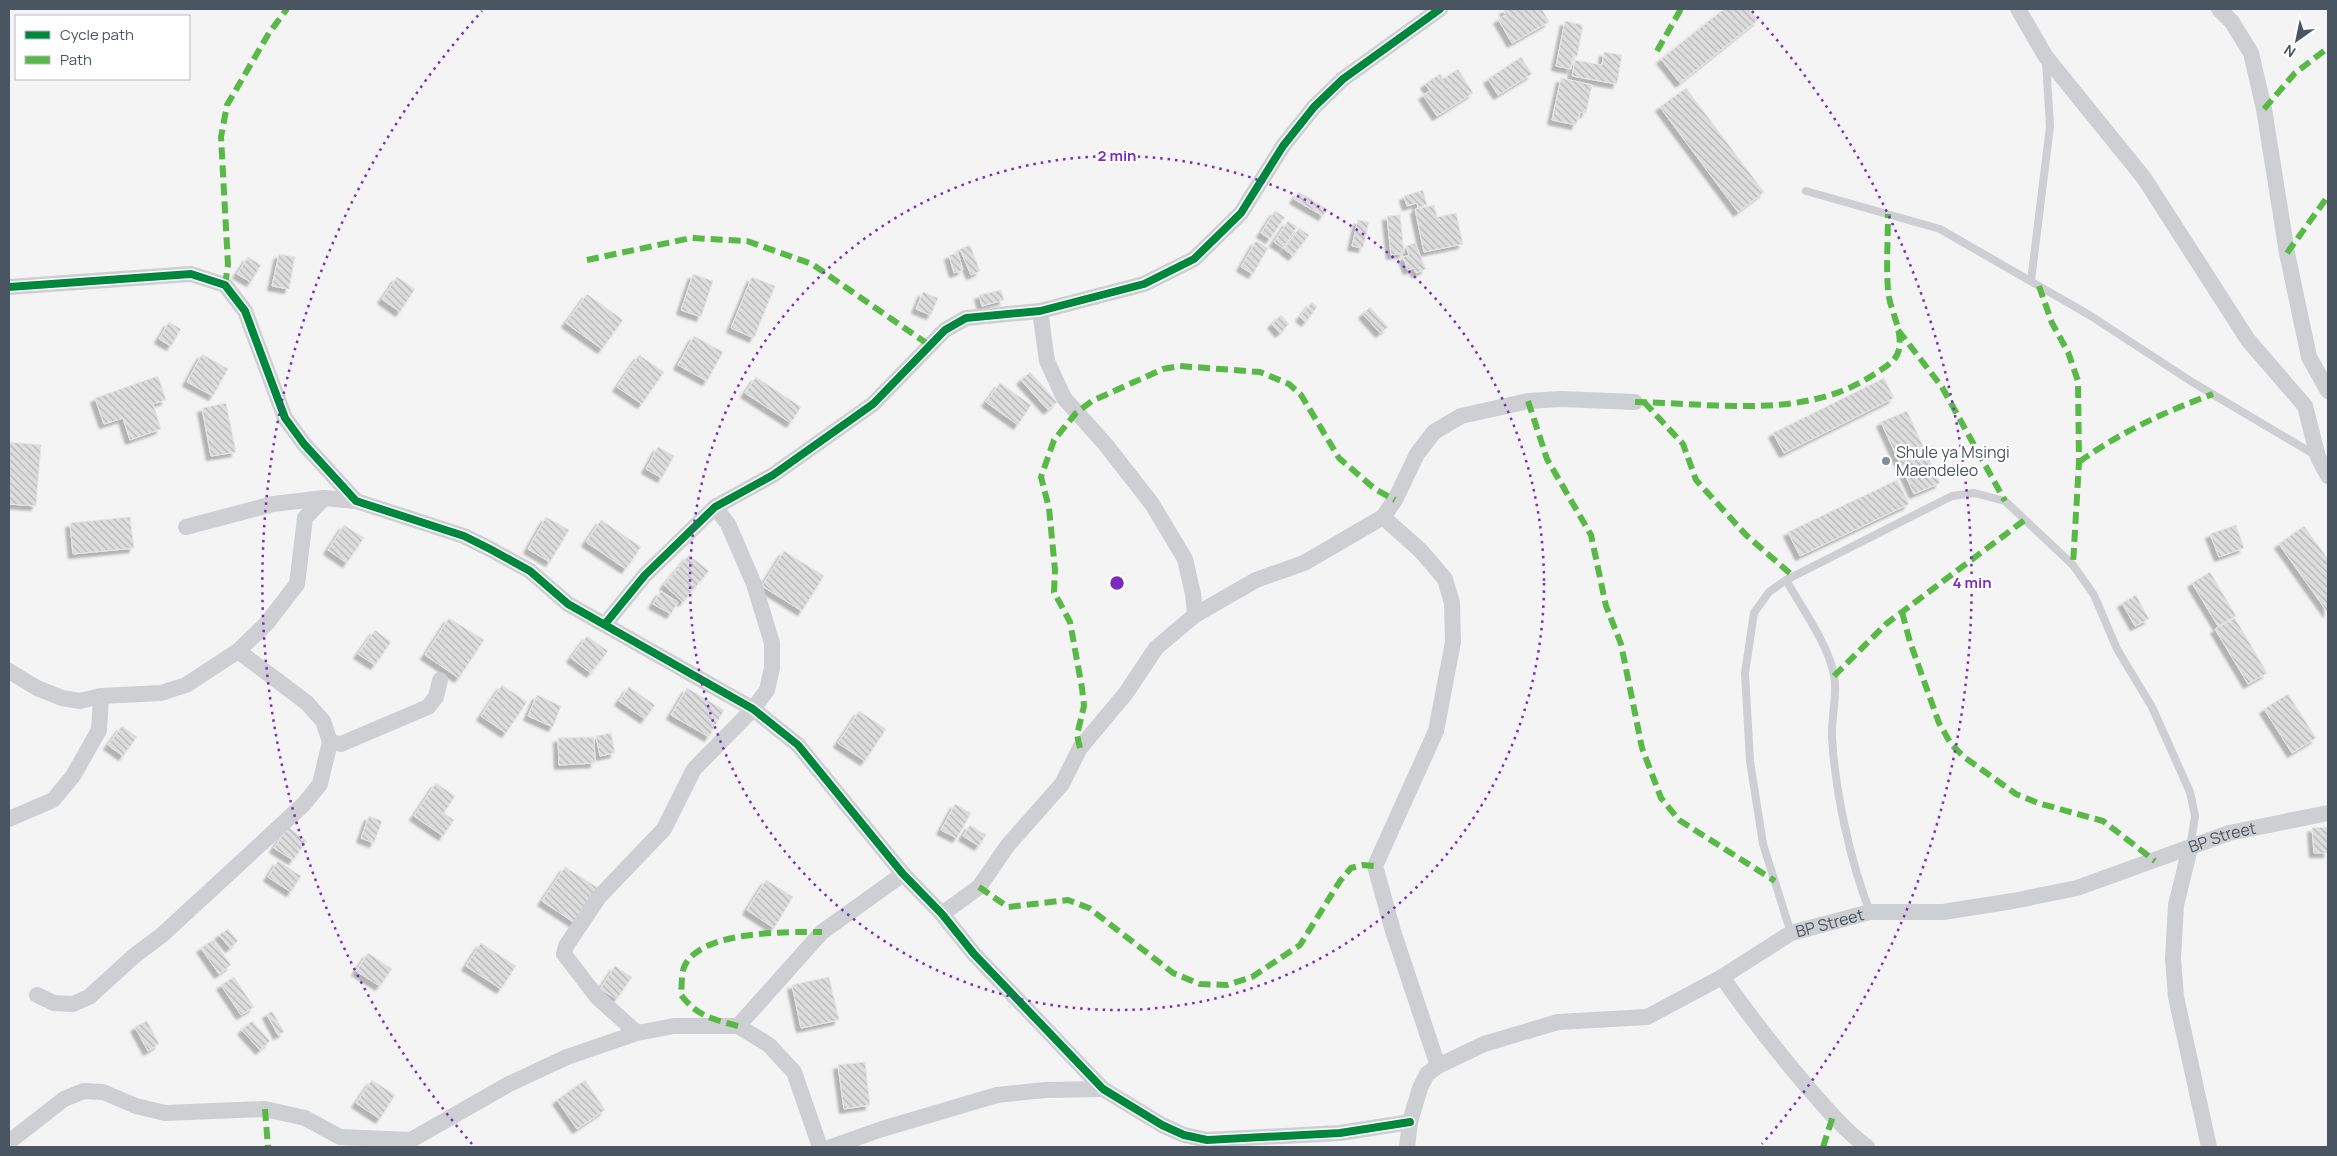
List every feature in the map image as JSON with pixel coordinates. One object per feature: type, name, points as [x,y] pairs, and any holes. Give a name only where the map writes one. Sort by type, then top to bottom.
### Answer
[{"type":"street","points":[[605,624],[645,575],[715,507],[773,475],[873,404],[945,330],[966,318],[1040,310],[1144,284],[1194,258],[1241,212],[1283,146],[1314,108],[1343,79],[1440,9]]},
{"type":"street","points":[[2018,9],[2046,57],[2144,178],[2248,340],[2305,406],[2318,457],[2328,476]]},
{"type":"street","points":[[2219,9],[2232,22],[2252,54],[2264,109],[2287,253],[2309,357],[2328,391]]},
{"type":"street","points":[[9,288],[190,274],[225,286],[245,311],[286,418],[304,444],[356,501]]},
{"type":"street","points":[[1040,310],[1047,361],[1064,398],[1106,445],[1152,504],[1185,560],[1193,594],[1195,615]]},
{"type":"street","points":[[942,914],[979,887],[1008,844],[1062,784],[1080,748],[1126,692],[1156,648],[1195,615],[1256,580],[1304,563],[1383,516],[1395,500],[1417,454],[1434,432],[1461,416],[1528,402],[1552,399],[1635,402]]},
{"type":"street","points":[[9,671],[37,688],[62,698],[80,701],[101,696],[161,693],[186,686],[238,651],[267,623],[297,584],[305,518],[324,498]]},
{"type":"street","points":[[186,527],[273,504],[324,498],[356,501],[464,536],[530,571],[568,604],[753,709],[798,745],[902,874],[942,914],[974,954],[1103,1089],[1162,1125],[1184,1135],[1207,1140],[1340,1133],[1410,1122]]},
{"type":"street","points":[[637,1033],[597,997],[564,954],[566,946],[599,897],[664,829],[694,769],[753,709],[766,690],[772,668],[772,643],[754,584],[728,524],[715,507]]},
{"type":"street","points":[[1383,516],[1422,550],[1445,579],[1452,603],[1453,642],[1436,731],[1375,866],[1393,930],[1438,1066]]},
{"type":"street","points":[[37,995],[54,1003],[73,1004],[89,997],[134,956],[162,936],[304,804],[320,784],[330,742],[323,721],[306,703],[238,651]]},
{"type":"street","points":[[330,742],[341,744],[428,707],[436,697],[440,680]]},
{"type":"street","points":[[9,818],[53,800],[73,776],[99,730],[101,696]]},
{"type":"street","name":"BP Street","points":[[1407,1147],[1410,1122],[1420,1088],[1427,1074],[1438,1066],[1484,1044],[1558,1022],[1647,1017],[1722,978],[1791,933],[1870,912],[1943,912],[2013,902],[2077,888],[2229,833],[2328,813]]},
{"type":"street","points":[[2190,848],[2176,905],[2173,959],[2176,997],[2209,1147]]},
{"type":"street","points":[[738,1026],[822,932],[902,874]]},
{"type":"street","points":[[1722,978],[1769,1042],[1826,1109],[1847,1132],[1867,1147]]},
{"type":"street","points":[[9,1142],[64,1099],[84,1091],[104,1092],[136,1106],[166,1113],[266,1109],[305,1118],[343,1142],[411,1140],[518,1080],[567,1057],[637,1033],[674,1026],[738,1026],[769,1044],[794,1072],[820,1147]]},
{"type":"street","points":[[831,1147],[882,1129],[997,1096],[1044,1090],[1103,1089]]},
{"type":"lane","points":[[2031,281],[2047,163],[2050,126],[2046,57]]},
{"type":"lane","points":[[1806,191],[1940,229],[2091,316],[2192,382],[2318,457]]},
{"type":"lane","points":[[1791,933],[1763,844],[1750,761],[1745,673],[1754,612],[1769,592],[1786,580],[1952,496],[1974,493],[2005,501],[2073,565],[2094,595],[2117,649],[2152,708],[2190,792],[2195,816],[2190,848]]},
{"type":"lane","points":[[1786,580],[1827,653],[1834,676],[1832,736],[1840,799],[1862,892],[1870,912]]},
{"type":"building","points":[[1505,9],[1542,9],[1549,22],[1512,43],[1498,19],[1506,15]]},
{"type":"building","points":[[1724,9],[1749,9],[1758,20],[1680,83],[1661,59]]},
{"type":"building","points":[[1565,21],[1583,25],[1577,57],[1573,56],[1571,69],[1556,66]]},
{"type":"building","points":[[1604,52],[1622,55],[1617,84],[1572,76],[1575,60],[1602,65]]},
{"type":"building","points":[[1521,57],[1532,74],[1498,95],[1488,79]]},
{"type":"building","points":[[1458,69],[1473,93],[1437,116],[1423,95],[1430,91],[1425,84],[1440,74],[1443,79]]},
{"type":"building","points":[[1561,78],[1592,85],[1586,113],[1580,112],[1576,125],[1552,120]]},
{"type":"building","points":[[1686,88],[1764,192],[1738,212],[1660,107]]},
{"type":"building","points":[[1423,190],[1427,205],[1418,208],[1417,203],[1407,206],[1404,196]]},
{"type":"building","points":[[1299,192],[1327,209],[1323,216],[1294,199]]},
{"type":"building","points":[[1434,205],[1437,217],[1456,213],[1463,244],[1424,252],[1415,209]]},
{"type":"building","points":[[1275,211],[1285,217],[1270,239],[1261,233]]},
{"type":"building","points":[[1400,215],[1404,253],[1391,255],[1387,216]]},
{"type":"building","points":[[1358,220],[1369,222],[1363,248],[1352,246]]},
{"type":"building","points":[[1288,221],[1297,227],[1283,248],[1274,242]]},
{"type":"building","points":[[1299,228],[1309,235],[1293,256],[1284,249]]},
{"type":"building","points":[[1256,241],[1268,248],[1253,274],[1241,267]]},
{"type":"building","points":[[1415,243],[1426,269],[1416,273],[1414,268],[1408,270],[1403,257],[1409,255],[1406,246]]},
{"type":"building","points":[[970,245],[980,271],[971,275],[960,249]]},
{"type":"building","points":[[958,253],[963,270],[954,273],[949,255]]},
{"type":"building","points":[[279,254],[295,257],[289,289],[272,286]]},
{"type":"building","points":[[248,257],[261,265],[251,282],[237,274]]},
{"type":"building","points":[[693,274],[713,281],[701,317],[681,310]]},
{"type":"building","points":[[397,277],[415,289],[400,312],[382,299]]},
{"type":"building","points":[[752,277],[775,286],[754,338],[731,328]]},
{"type":"building","points":[[1001,290],[1004,300],[982,306],[979,295]]},
{"type":"building","points":[[923,292],[938,298],[931,315],[916,309]]},
{"type":"building","points":[[587,294],[623,320],[602,349],[566,323]]},
{"type":"building","points":[[1312,302],[1317,307],[1306,322],[1300,317]]},
{"type":"building","points":[[1370,307],[1388,327],[1380,333],[1363,314]]},
{"type":"building","points":[[1281,315],[1289,324],[1280,333],[1272,324]]},
{"type":"building","points":[[169,322],[181,329],[171,346],[159,339]]},
{"type":"building","points":[[694,336],[723,352],[707,381],[678,365]]},
{"type":"building","points":[[202,354],[228,369],[213,396],[187,382]]},
{"type":"building","points":[[639,355],[664,372],[642,404],[617,387]]},
{"type":"building","points":[[1030,372],[1057,402],[1048,410],[1021,380]]},
{"type":"building","points":[[158,376],[166,400],[153,404],[161,429],[130,440],[123,418],[104,424],[95,398]]},
{"type":"building","points":[[756,377],[801,407],[791,423],[745,393]]},
{"type":"building","points":[[1884,378],[1894,398],[1784,453],[1773,433]]},
{"type":"building","points":[[1000,383],[1031,405],[1018,425],[986,402]]},
{"type":"building","points":[[226,403],[236,452],[211,456],[202,408]]},
{"type":"building","points":[[1907,411],[1940,483],[1914,494],[1881,422]]},
{"type":"building","points":[[9,442],[41,445],[36,506],[9,504]]},
{"type":"building","points":[[658,447],[674,456],[662,478],[646,469]]},
{"type":"building","points":[[1897,480],[1909,504],[1800,556],[1788,532]]},
{"type":"building","points":[[130,517],[134,548],[73,554],[70,523]]},
{"type":"building","points":[[546,517],[569,530],[550,562],[528,549]]},
{"type":"building","points":[[601,520],[641,547],[626,569],[586,542]]},
{"type":"building","points":[[344,525],[364,538],[347,563],[328,550]]},
{"type":"building","points":[[2236,525],[2244,548],[2219,557],[2210,534]]},
{"type":"building","points":[[2304,526],[2328,559],[2328,613],[2279,544]]},
{"type":"building","points":[[784,551],[824,576],[802,611],[762,586]]},
{"type":"building","points":[[689,555],[709,571],[683,602],[664,585]]},
{"type":"building","points":[[2210,572],[2236,616],[2218,626],[2192,583]]},
{"type":"building","points":[[661,591],[678,602],[671,614],[653,604]]},
{"type":"building","points":[[2136,595],[2149,619],[2135,626],[2122,603]]},
{"type":"building","points":[[449,618],[484,640],[459,678],[425,655]]},
{"type":"building","points":[[2235,618],[2267,673],[2248,684],[2215,629]]},
{"type":"building","points":[[375,630],[391,642],[375,665],[358,654]]},
{"type":"building","points":[[587,636],[608,651],[591,673],[571,658]]},
{"type":"building","points":[[502,685],[527,702],[506,733],[481,716]]},
{"type":"building","points":[[629,687],[655,705],[645,719],[619,701]]},
{"type":"building","points":[[687,688],[724,710],[709,737],[671,715]]},
{"type":"building","points":[[2288,694],[2316,738],[2292,753],[2264,709]]},
{"type":"building","points":[[537,695],[561,706],[553,727],[528,716]]},
{"type":"building","points":[[859,711],[886,729],[865,761],[838,743]]},
{"type":"building","points":[[122,726],[137,737],[123,756],[108,745]]},
{"type":"building","points":[[611,733],[615,753],[600,756],[596,736]]},
{"type":"building","points":[[594,737],[595,763],[559,765],[558,738]]},
{"type":"building","points":[[436,783],[455,796],[444,813],[454,820],[443,836],[414,816]]},
{"type":"building","points":[[955,804],[971,813],[957,838],[941,830]]},
{"type":"building","points":[[369,816],[382,821],[374,843],[361,838]]},
{"type":"building","points":[[970,825],[986,835],[979,846],[963,836]]},
{"type":"building","points":[[288,827],[307,841],[293,860],[274,848]]},
{"type":"building","points":[[2328,827],[2328,853],[2314,853],[2312,828]]},
{"type":"building","points":[[278,861],[301,876],[291,892],[268,877]]},
{"type":"building","points":[[565,867],[598,888],[575,923],[542,901]]},
{"type":"building","points":[[766,880],[793,897],[774,928],[747,910]]},
{"type":"building","points":[[228,929],[238,941],[230,948],[219,935]]},
{"type":"building","points":[[213,940],[231,965],[219,974],[201,948]]},
{"type":"building","points":[[481,943],[516,966],[501,989],[466,966]]},
{"type":"building","points":[[368,953],[392,969],[380,986],[356,971]]},
{"type":"building","points":[[615,966],[632,977],[617,999],[600,989]]},
{"type":"building","points":[[234,977],[254,1007],[241,1015],[221,985]]},
{"type":"building","points":[[829,977],[839,1020],[801,1028],[792,985]]},
{"type":"building","points":[[272,1011],[284,1032],[278,1035],[267,1014]]},
{"type":"building","points":[[147,1021],[159,1044],[148,1051],[135,1027]]},
{"type":"building","points":[[252,1021],[270,1041],[260,1050],[242,1030]]},
{"type":"building","points":[[865,1062],[870,1105],[844,1109],[838,1065]]},
{"type":"building","points":[[372,1080],[395,1095],[380,1119],[356,1103]]},
{"type":"building","points":[[585,1080],[605,1110],[577,1129],[557,1100]]},
{"type":"marked path","points":[[225,285],[228,265],[221,137],[227,105],[269,33],[287,9]]},
{"type":"marked path","points":[[1657,51],[1681,9]]},
{"type":"marked path","points":[[2264,109],[2295,73],[2328,48]]},
{"type":"marked path","points":[[2287,253],[2328,196]]},
{"type":"marked path","points":[[1635,402],[1728,406],[1790,404],[1820,398],[1849,388],[1887,366],[1896,357],[1900,342],[1888,290],[1888,214]]},
{"type":"marked path","points":[[587,260],[691,238],[747,241],[812,264],[929,345]]},
{"type":"marked path","points":[[2039,286],[2052,323],[2068,352],[2078,381],[2079,462],[2073,565]]},
{"type":"marked path","points":[[1898,330],[1942,387],[2005,501]]},
{"type":"marked path","points":[[1080,748],[1077,735],[1084,706],[1082,688],[1070,622],[1054,592],[1055,570],[1049,508],[1041,477],[1054,440],[1076,413],[1092,401],[1163,369],[1180,366],[1260,372],[1289,384],[1301,395],[1339,458],[1375,489],[1395,500]]},
{"type":"marked path","points":[[2079,462],[2111,441],[2143,424],[2213,394]]},
{"type":"marked path","points":[[1528,401],[1547,459],[1591,535],[1606,606],[1621,644],[1642,748],[1661,798],[1679,820],[1775,881]]},
{"type":"marked path","points":[[1644,402],[1683,444],[1696,480],[1746,535],[1793,576]]},
{"type":"marked path","points":[[1834,676],[1886,624],[2026,519]]},
{"type":"marked path","points":[[1902,612],[1910,642],[1939,723],[1951,744],[1964,757],[2016,794],[2038,803],[2103,821],[2155,861]]},
{"type":"marked path","points":[[979,887],[1008,907],[1068,900],[1089,908],[1173,973],[1200,984],[1227,985],[1252,977],[1300,945],[1340,881],[1351,868],[1363,865],[1375,866]]},
{"type":"marked path","points":[[738,1026],[706,1016],[687,1002],[681,995],[682,975],[685,965],[695,954],[709,945],[727,939],[768,933],[822,932]]},
{"type":"marked path","points":[[265,1109],[268,1147]]},
{"type":"marked path","points":[[1823,1147],[1833,1116]]},
{"type":"cycle path","points":[[605,624],[645,575],[715,507],[773,475],[873,404],[945,330],[966,318],[1040,311],[1144,284],[1194,259],[1241,213],[1283,146],[1314,107],[1343,79],[1440,9]]},
{"type":"cycle path","points":[[9,287],[191,274],[225,285],[245,311],[285,418],[304,444],[356,501],[464,536],[490,549],[530,571],[568,604],[753,709],[798,745],[903,874],[942,914],[974,954],[1103,1089],[1162,1125],[1184,1135],[1207,1140],[1340,1133],[1410,1122]]},
{"type":"place","name":"Shule ya Msingi Maendeleo","points":[[1886,461]]}]
